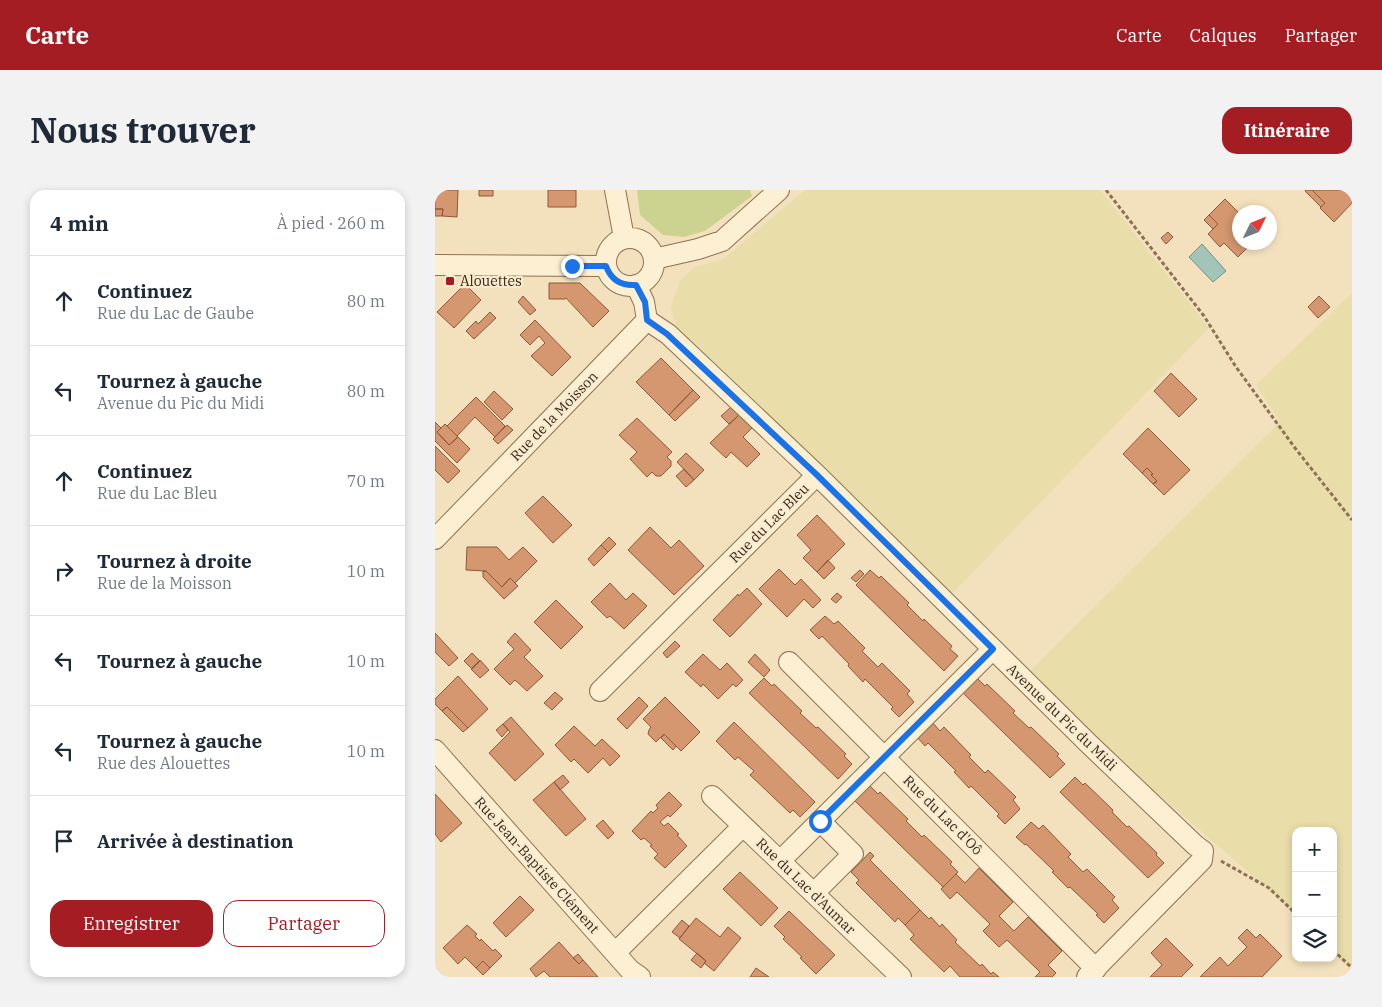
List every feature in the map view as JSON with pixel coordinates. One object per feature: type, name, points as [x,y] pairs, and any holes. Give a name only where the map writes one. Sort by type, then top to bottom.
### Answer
[{"type":"street","points":[[615,190],[624,238]]},
{"type":"street","points":[[654,259],[698,249],[722,241],[779,190]]},
{"type":"street","points":[[624,238],[641,239],[652,251],[654,259],[654,266],[648,279],[636,285],[620,284],[609,274],[606,266],[606,259],[612,246],[624,238]]},
{"type":"street","points":[[435,265],[606,266]]},
{"type":"street","points":[[636,285],[645,302],[647,320]]},
{"type":"street","name":"Rue du Lac Bleu","points":[[599,691],[817,475],[667,334],[647,320]]},
{"type":"street","name":"Rue de la Moisson","points":[[435,538],[647,320]]},
{"type":"street","name":"Avenue du Pic du Midi","points":[[817,475],[1109,764],[1195,845],[1203,850]]},
{"type":"street","points":[[780,861],[993,649]]},
{"type":"street","name":"Rue du Lac d'Oô","points":[[789,662],[884,757],[1091,973]]},
{"type":"street","name":"Rue Jean-Baptiste Clément","points":[[435,750],[630,970],[640,977]]},
{"type":"street","name":"Rue du Lac d'Aumar","points":[[712,796],[901,977]]},
{"type":"street","points":[[814,893],[853,854],[820,821]]},
{"type":"street","points":[[615,953],[743,826]]},
{"type":"street","points":[[1091,973],[1202,860],[1203,850]]},
{"type":"path","points":[[1106,190],[1204,316],[1236,368],[1295,448],[1352,520]]},
{"type":"path","points":[[1203,850],[1269,888],[1292,910]]},
{"type":"path","points":[[1337,954],[1352,968]]},
{"type":"shaded area","points":[[805,190],[1100,190],[1209,328],[949,597],[677,329],[671,307],[679,282],[693,268],[723,259]]},
{"type":"shaded area","points":[[1352,293],[1352,971],[1337,957],[1337,827],[1292,827],[1292,912],[1267,888],[1102,746],[1026,675],[1280,422],[1256,385]]},
{"type":"green space","points":[[637,190],[750,190],[752,196],[705,231],[684,237],[663,235],[640,215]]},
{"type":"water","points":[[1202,244],[1226,271],[1213,282],[1189,257]]},
{"type":"building","points":[[435,190],[458,190],[457,217],[442,216],[443,209],[435,209]]},
{"type":"building","points":[[479,190],[493,190],[493,196],[479,196]]},
{"type":"building","points":[[548,190],[576,190],[576,207],[548,207]]},
{"type":"building","points":[[1306,190],[1312,190],[1325,203],[1321,207]]},
{"type":"building","points":[[1312,190],[1345,190],[1352,197],[1352,203],[1334,222],[1320,208],[1325,203]]},
{"type":"building","points":[[1225,199],[1232,206],[1232,250],[1245,250],[1238,257],[1224,243],[1220,247],[1208,234],[1218,224],[1209,215]]},
{"type":"building","points":[[435,209],[443,209],[442,216],[435,216]]},
{"type":"building","points":[[1209,215],[1218,224],[1213,229],[1204,220]]},
{"type":"building","points":[[1168,232],[1173,237],[1166,244],[1161,238]]},
{"type":"building","points":[[549,283],[580,283],[609,311],[593,327],[566,298],[549,299]]},
{"type":"building","points":[[465,284],[481,300],[454,328],[437,312]]},
{"type":"building","points":[[523,296],[536,310],[530,315],[518,302]]},
{"type":"building","points":[[1319,296],[1330,307],[1318,318],[1308,307]]},
{"type":"building","points":[[490,312],[496,318],[474,339],[466,331],[476,321],[478,324]]},
{"type":"building","points":[[535,320],[571,357],[552,376],[531,356],[545,343],[539,336],[530,345],[520,335]]},
{"type":"building","points":[[661,358],[693,390],[669,415],[636,382]]},
{"type":"building","points":[[1171,373],[1197,399],[1179,417],[1154,391]]},
{"type":"building","points":[[693,390],[700,397],[675,421],[669,415]]},
{"type":"building","points":[[494,391],[513,409],[502,420],[484,402]]},
{"type":"building","points":[[476,397],[505,426],[495,437],[475,417],[457,436],[447,426]]},
{"type":"building","points":[[731,407],[739,415],[729,424],[721,416]]},
{"type":"building","points":[[739,415],[752,428],[743,437],[760,454],[747,467],[731,452],[726,458],[710,443]]},
{"type":"building","points":[[637,418],[672,452],[667,457],[671,461],[671,466],[661,476],[656,476],[652,472],[647,477],[630,459],[637,452],[619,435]]},
{"type":"building","points":[[435,422],[441,428],[437,432],[449,445],[458,437],[470,449],[457,463],[435,441]]},
{"type":"building","points":[[445,424],[458,437],[449,445],[437,432]]},
{"type":"building","points":[[507,425],[513,430],[498,444],[493,439]]},
{"type":"building","points":[[1148,428],[1190,470],[1164,495],[1153,484],[1157,481],[1147,468],[1142,473],[1123,454]]},
{"type":"building","points":[[435,446],[460,471],[448,483],[435,470]]},
{"type":"building","points":[[686,453],[704,470],[694,480],[677,462]]},
{"type":"building","points":[[1147,468],[1157,481],[1153,484],[1142,473]]},
{"type":"building","points":[[684,469],[694,480],[686,487],[676,476]]},
{"type":"building","points":[[543,496],[572,525],[553,543],[525,513]]},
{"type":"building","points":[[817,515],[845,544],[817,572],[803,558],[811,550],[797,535]]},
{"type":"building","points":[[650,527],[671,548],[679,540],[704,566],[674,595],[628,550]]},
{"type":"building","points":[[609,537],[616,544],[608,552],[601,545]]},
{"type":"building","points":[[601,545],[608,552],[594,566],[588,559]]},
{"type":"building","points":[[467,547],[497,547],[509,560],[523,547],[537,561],[515,583],[510,578],[502,587],[486,571],[466,570]]},
{"type":"building","points":[[828,560],[835,568],[824,579],[817,572]]},
{"type":"building","points":[[779,569],[795,585],[801,579],[821,600],[813,608],[804,599],[787,617],[759,589]]},
{"type":"building","points":[[860,570],[864,574],[856,582],[851,578]]},
{"type":"building","points":[[870,570],[879,578],[881,576],[909,603],[907,605],[923,621],[924,619],[952,646],[950,649],[958,656],[944,671],[856,585]]},
{"type":"building","points":[[483,571],[486,571],[502,587],[510,578],[518,586],[504,599],[483,577]]},
{"type":"building","points":[[610,583],[626,600],[633,593],[647,606],[624,629],[610,616],[607,618],[591,602]]},
{"type":"building","points":[[747,588],[762,604],[730,637],[713,620],[738,594],[739,596]]},
{"type":"building","points":[[837,593],[842,597],[836,603],[831,599]]},
{"type":"building","points":[[556,600],[583,627],[561,649],[534,622]]},
{"type":"building","points":[[825,616],[834,624],[838,621],[865,648],[862,651],[878,667],[882,663],[910,691],[907,694],[914,702],[899,717],[891,709],[893,707],[865,679],[863,682],[848,666],[849,664],[822,636],[819,639],[810,630]]},
{"type":"building","points":[[435,633],[458,658],[449,666],[435,652]]},
{"type":"building","points":[[515,633],[531,650],[524,657],[543,676],[527,691],[515,680],[510,685],[494,669],[514,649],[507,642]]},
{"type":"building","points":[[675,641],[680,646],[667,658],[663,653]]},
{"type":"building","points":[[472,653],[480,661],[472,669],[464,661]]},
{"type":"building","points":[[703,654],[720,670],[727,663],[743,680],[736,687],[733,684],[718,699],[703,684],[701,687],[685,672]]},
{"type":"building","points":[[755,654],[770,670],[764,677],[748,662]]},
{"type":"building","points":[[480,660],[489,670],[480,678],[471,669]]},
{"type":"building","points":[[458,676],[488,709],[468,728],[447,707],[442,711],[435,704],[435,699]]},
{"type":"building","points":[[976,677],[985,686],[987,684],[1015,711],[1013,713],[1029,728],[1031,727],[1059,754],[1057,756],[1065,764],[1050,778],[962,692]]},
{"type":"building","points":[[764,678],[772,686],[774,684],[802,711],[800,713],[816,728],[818,727],[846,754],[844,756],[852,764],[838,779],[749,693]]},
{"type":"building","points":[[555,692],[563,699],[552,710],[544,703]]},
{"type":"building","points":[[639,697],[648,706],[627,729],[617,719]]},
{"type":"building","points":[[665,697],[700,732],[681,751],[664,734],[656,742],[648,734],[651,727],[643,719]]},
{"type":"building","points":[[447,707],[468,728],[463,732],[442,711]]},
{"type":"building","points":[[511,717],[544,754],[515,781],[489,753],[510,732],[503,724]]},
{"type":"building","points":[[734,722],[815,802],[800,817],[793,810],[790,813],[750,775],[754,771],[738,757],[735,760],[716,741]]},
{"type":"building","points":[[932,722],[940,731],[944,727],[971,755],[969,757],[985,773],[988,770],[1016,797],[1013,800],[1020,809],[1005,824],[997,816],[999,814],[971,786],[969,788],[954,772],[956,771],[928,743],[925,746],[917,737]]},
{"type":"building","points":[[503,724],[508,730],[502,737],[496,730]]},
{"type":"building","points":[[574,726],[595,746],[602,739],[620,756],[610,766],[603,758],[588,773],[574,759],[571,762],[555,745]]},
{"type":"building","points":[[664,734],[676,746],[673,750],[661,738]]},
{"type":"building","points":[[563,775],[569,782],[560,790],[554,782]]},
{"type":"building","points":[[1075,777],[1083,785],[1085,783],[1113,810],[1112,812],[1127,827],[1129,826],[1157,853],[1156,855],[1164,863],[1148,878],[1060,792]]},
{"type":"building","points":[[554,782],[586,819],[566,836],[533,800]]},
{"type":"building","points":[[870,786],[878,794],[880,792],[908,819],[906,821],[922,837],[924,835],[952,862],[950,864],[958,872],[943,887],[855,801]]},
{"type":"building","points":[[669,792],[682,805],[670,817],[668,815],[660,822],[664,826],[668,823],[687,846],[665,868],[654,858],[658,854],[650,846],[652,845],[644,838],[641,840],[632,831],[651,811],[653,813],[658,808],[656,805]]},
{"type":"building","points":[[435,794],[462,823],[441,842],[435,834]]},
{"type":"building","points":[[603,820],[614,833],[608,839],[596,826]]},
{"type":"building","points":[[1031,822],[1039,829],[1043,825],[1071,854],[1068,857],[1083,872],[1087,869],[1115,897],[1112,900],[1119,908],[1104,923],[1096,915],[1098,914],[1052,872],[1054,871],[1016,837]]},
{"type":"building","points":[[870,852],[874,856],[870,860],[920,910],[905,925],[898,918],[895,922],[856,883],[859,880],[851,872]]},
{"type":"building","points":[[979,868],[1013,902],[999,916],[1014,931],[1028,917],[1062,951],[1048,965],[1056,973],[1052,977],[1035,977],[1040,972],[1007,940],[999,947],[983,931],[990,924],[957,892],[950,899],[941,889],[956,874],[965,883]]},
{"type":"building","points":[[740,872],[778,908],[761,926],[723,889]]},
{"type":"building","points":[[520,896],[534,910],[506,937],[493,923]]},
{"type":"building","points":[[920,910],[929,919],[931,917],[940,927],[942,924],[957,940],[955,942],[980,966],[982,964],[991,974],[993,972],[999,977],[960,977],[950,966],[944,972],[910,939],[914,935],[905,925]]},
{"type":"building","points":[[789,911],[835,955],[816,974],[783,939],[785,937],[774,926]]},
{"type":"building","points":[[696,918],[720,937],[728,927],[741,938],[714,971],[704,963],[706,961],[679,939]]},
{"type":"building","points":[[682,920],[689,926],[680,938],[672,932]]},
{"type":"building","points":[[467,925],[477,934],[475,936],[480,941],[481,939],[493,951],[495,949],[502,956],[490,968],[483,961],[476,968],[465,957],[458,964],[443,948]]},
{"type":"building","points":[[1247,929],[1256,938],[1260,934],[1282,956],[1262,977],[1200,977],[1220,957],[1228,966],[1247,947],[1238,938]]},
{"type":"building","points":[[1166,938],[1193,965],[1181,977],[1150,977],[1162,965],[1151,953]]},
{"type":"building","points":[[559,942],[579,964],[583,960],[598,977],[550,977],[544,971],[536,977],[530,969]]},
{"type":"building","points":[[697,953],[706,961],[701,968],[691,960]]},
{"type":"building","points":[[578,954],[583,960],[579,964],[573,958]]},
{"type":"building","points":[[483,961],[490,968],[483,975],[476,968]]},
{"type":"building","points":[[756,968],[769,977],[750,977]]},
{"type":"place","name":"Alouettes","points":[[450,281]]},
{"type":"route","points":[[572,266],[606,266],[609,274],[620,284],[636,285],[645,302],[647,320],[667,334],[817,475],[993,649],[820,821]]}]
